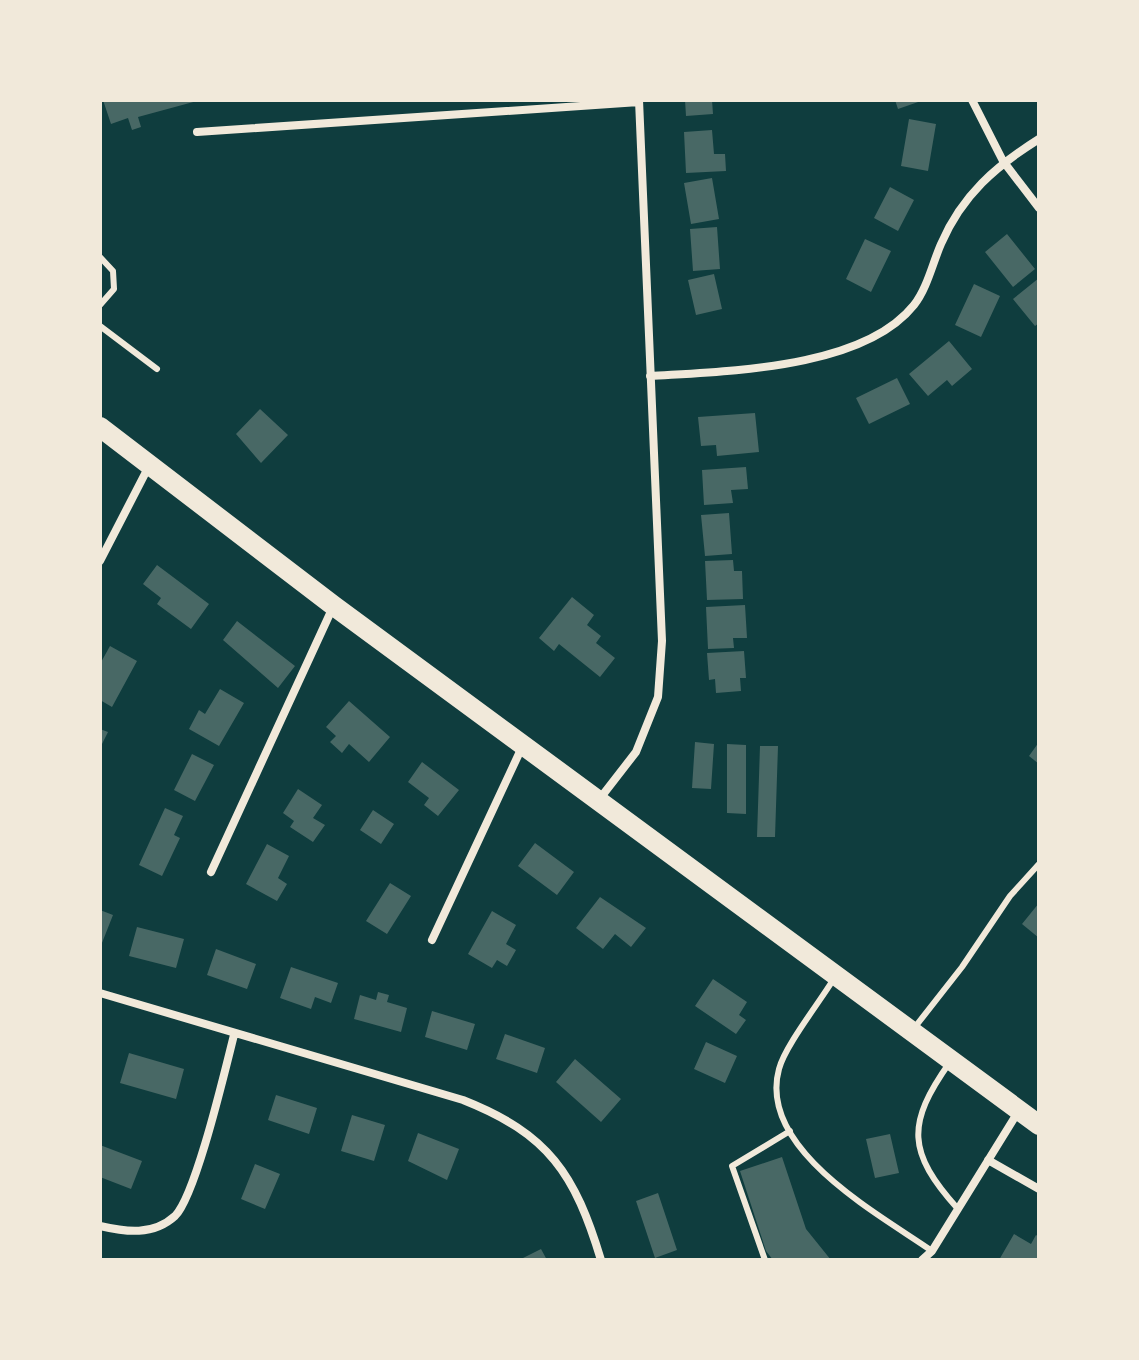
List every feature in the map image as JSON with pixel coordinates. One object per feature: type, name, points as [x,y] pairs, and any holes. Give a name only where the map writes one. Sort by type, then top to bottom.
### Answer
[{"type":"main road","points":[[100,427],[334,606],[1039,1125]]},
{"type":"street","points":[[972,100],[1003,161],[1039,208]]},
{"type":"street","points":[[197,132],[639,101],[662,641],[658,697],[636,752],[597,801]]},
{"type":"street","points":[[650,376],[710,373],[837,355],[888,330],[916,303],[964,199],[1003,161],[1039,139]]},
{"type":"street","points":[[100,561],[150,465]]},
{"type":"street","points":[[211,872],[334,606]]},
{"type":"street","points":[[432,940],[523,744]]},
{"type":"street","points":[[100,993],[388,1078],[507,1118],[566,1170],[591,1227],[601,1260]]},
{"type":"street","points":[[100,1226],[130,1233],[156,1227],[176,1215],[208,1132],[234,1035]]},
{"type":"street","points":[[922,1260],[931,1255],[1018,1112]]},
{"type":"street","points":[[988,1160],[1039,1189]]},
{"type":"lane","points":[[100,257],[113,271],[114,289],[100,305]]},
{"type":"lane","points":[[100,326],[157,369]]},
{"type":"lane","points":[[910,1033],[962,967],[1010,896],[1039,864]]},
{"type":"lane","points":[[835,977],[779,1068],[777,1089],[790,1131],[812,1163],[931,1255]]},
{"type":"lane","points":[[950,1062],[927,1095],[918,1118],[921,1152],[930,1178],[958,1209]]},
{"type":"lane","points":[[765,1260],[732,1166],[790,1131]]},
{"type":"building","points":[[103,100],[197,101],[138,117],[141,127],[132,130],[128,118],[111,124]]},
{"type":"building","points":[[685,100],[712,100],[713,114],[686,116]]},
{"type":"building","points":[[895,100],[921,100],[921,101],[898,109]]},
{"type":"building","points":[[909,119],[936,124],[928,171],[901,166]]},
{"type":"building","points":[[712,130],[714,154],[725,154],[726,171],[686,173],[684,132]]},
{"type":"building","points":[[712,178],[719,219],[691,224],[684,183]]},
{"type":"building","points":[[890,187],[914,200],[898,231],[874,218]]},
{"type":"building","points":[[717,227],[720,269],[693,271],[690,229]]},
{"type":"building","points":[[1007,234],[1035,269],[1013,287],[985,252]]},
{"type":"building","points":[[865,239],[891,251],[871,292],[846,279]]},
{"type":"building","points":[[714,274],[722,309],[696,315],[688,280]]},
{"type":"building","points":[[1039,278],[1039,323],[1035,326],[1013,299]]},
{"type":"building","points":[[974,284],[1000,296],[981,337],[955,325]]},
{"type":"building","points":[[949,341],[972,369],[952,386],[947,380],[928,396],[909,374]]},
{"type":"building","points":[[897,378],[910,404],[869,424],[856,398]]},
{"type":"building","points":[[260,409],[288,435],[261,463],[236,434]]},
{"type":"building","points":[[755,413],[759,452],[717,456],[716,445],[701,446],[698,417]]},
{"type":"building","points":[[746,467],[748,489],[731,490],[733,503],[704,505],[702,470]]},
{"type":"building","points":[[729,513],[732,554],[705,556],[701,515]]},
{"type":"building","points":[[733,560],[734,571],[742,571],[743,599],[707,600],[705,561]]},
{"type":"building","points":[[157,565],[209,604],[191,629],[157,604],[161,598],[143,584]]},
{"type":"building","points":[[572,597],[594,615],[587,625],[601,636],[596,643],[615,658],[600,677],[559,644],[554,651],[539,638]]},
{"type":"building","points":[[745,605],[747,638],[733,638],[734,648],[708,649],[706,607]]},
{"type":"building","points":[[237,621],[295,666],[278,688],[223,640]]},
{"type":"building","points":[[110,646],[137,661],[112,707],[100,700],[100,664]]},
{"type":"building","points":[[744,651],[746,678],[740,678],[741,691],[716,693],[715,679],[709,680],[707,653]]},
{"type":"building","points":[[220,689],[244,703],[219,746],[189,729],[199,710],[205,714]]},
{"type":"building","points":[[349,701],[390,737],[369,762],[349,744],[342,753],[330,742],[336,736],[326,727]]},
{"type":"building","points":[[100,729],[108,732],[100,748]]},
{"type":"building","points":[[695,742],[714,744],[711,789],[692,788]]},
{"type":"building","points":[[1039,742],[1039,764],[1029,756]]},
{"type":"building","points":[[727,744],[746,745],[746,814],[727,813]]},
{"type":"building","points":[[760,746],[778,746],[775,837],[757,837]]},
{"type":"building","points":[[192,754],[214,765],[195,801],[174,790]]},
{"type":"building","points":[[422,762],[459,790],[438,816],[424,805],[429,798],[408,782]]},
{"type":"building","points":[[298,789],[322,805],[313,818],[325,825],[313,842],[290,827],[294,821],[283,813]]},
{"type":"building","points":[[165,808],[183,816],[174,835],[180,838],[162,876],[139,865]]},
{"type":"building","points":[[373,810],[394,824],[381,844],[360,830]]},
{"type":"building","points":[[535,843],[574,872],[557,895],[518,866]]},
{"type":"building","points":[[267,844],[289,856],[278,878],[287,884],[277,901],[246,884]]},
{"type":"building","points":[[390,883],[411,896],[387,934],[366,921]]},
{"type":"building","points":[[600,897],[646,928],[631,947],[615,934],[603,949],[576,928]]},
{"type":"building","points":[[1039,903],[1039,938],[1022,924]]},
{"type":"building","points":[[100,910],[113,915],[100,948]]},
{"type":"building","points":[[492,911],[516,925],[506,944],[516,950],[507,966],[497,960],[492,968],[468,954]]},
{"type":"building","points":[[137,927],[184,939],[176,968],[129,956]]},
{"type":"building","points":[[216,949],[256,964],[247,989],[207,975]]},
{"type":"building","points":[[291,967],[338,983],[331,1003],[315,997],[311,1009],[280,998]]},
{"type":"building","points":[[713,979],[747,1002],[739,1015],[746,1020],[736,1034],[695,1006]]},
{"type":"building","points":[[378,992],[389,995],[387,1002],[407,1008],[401,1032],[354,1019],[360,995],[376,1000]]},
{"type":"building","points":[[432,1011],[475,1024],[467,1050],[425,1037]]},
{"type":"building","points":[[505,1034],[545,1048],[537,1073],[496,1059]]},
{"type":"building","points":[[706,1042],[737,1056],[725,1083],[694,1069]]},
{"type":"building","points":[[129,1053],[184,1069],[176,1099],[120,1083]]},
{"type":"building","points":[[575,1059],[621,1099],[601,1122],[556,1082]]},
{"type":"building","points":[[276,1095],[317,1108],[309,1134],[268,1120]]},
{"type":"building","points":[[352,1115],[385,1125],[374,1161],[341,1151]]},
{"type":"building","points":[[418,1133],[459,1149],[447,1180],[408,1161]]},
{"type":"building","points":[[890,1134],[899,1173],[875,1178],[866,1139]]},
{"type":"building","points":[[100,1145],[142,1161],[131,1189],[100,1177]]},
{"type":"building","points":[[782,1157],[806,1229],[831,1260],[773,1260],[766,1251],[740,1171]]},
{"type":"building","points":[[255,1164],[280,1174],[265,1209],[241,1199]]},
{"type":"building","points":[[658,1193],[677,1250],[655,1258],[636,1201]]},
{"type":"building","points":[[1014,1234],[1031,1244],[1036,1235],[1039,1237],[1039,1260],[999,1260]]},
{"type":"building","points":[[541,1249],[547,1260],[519,1260]]}]
